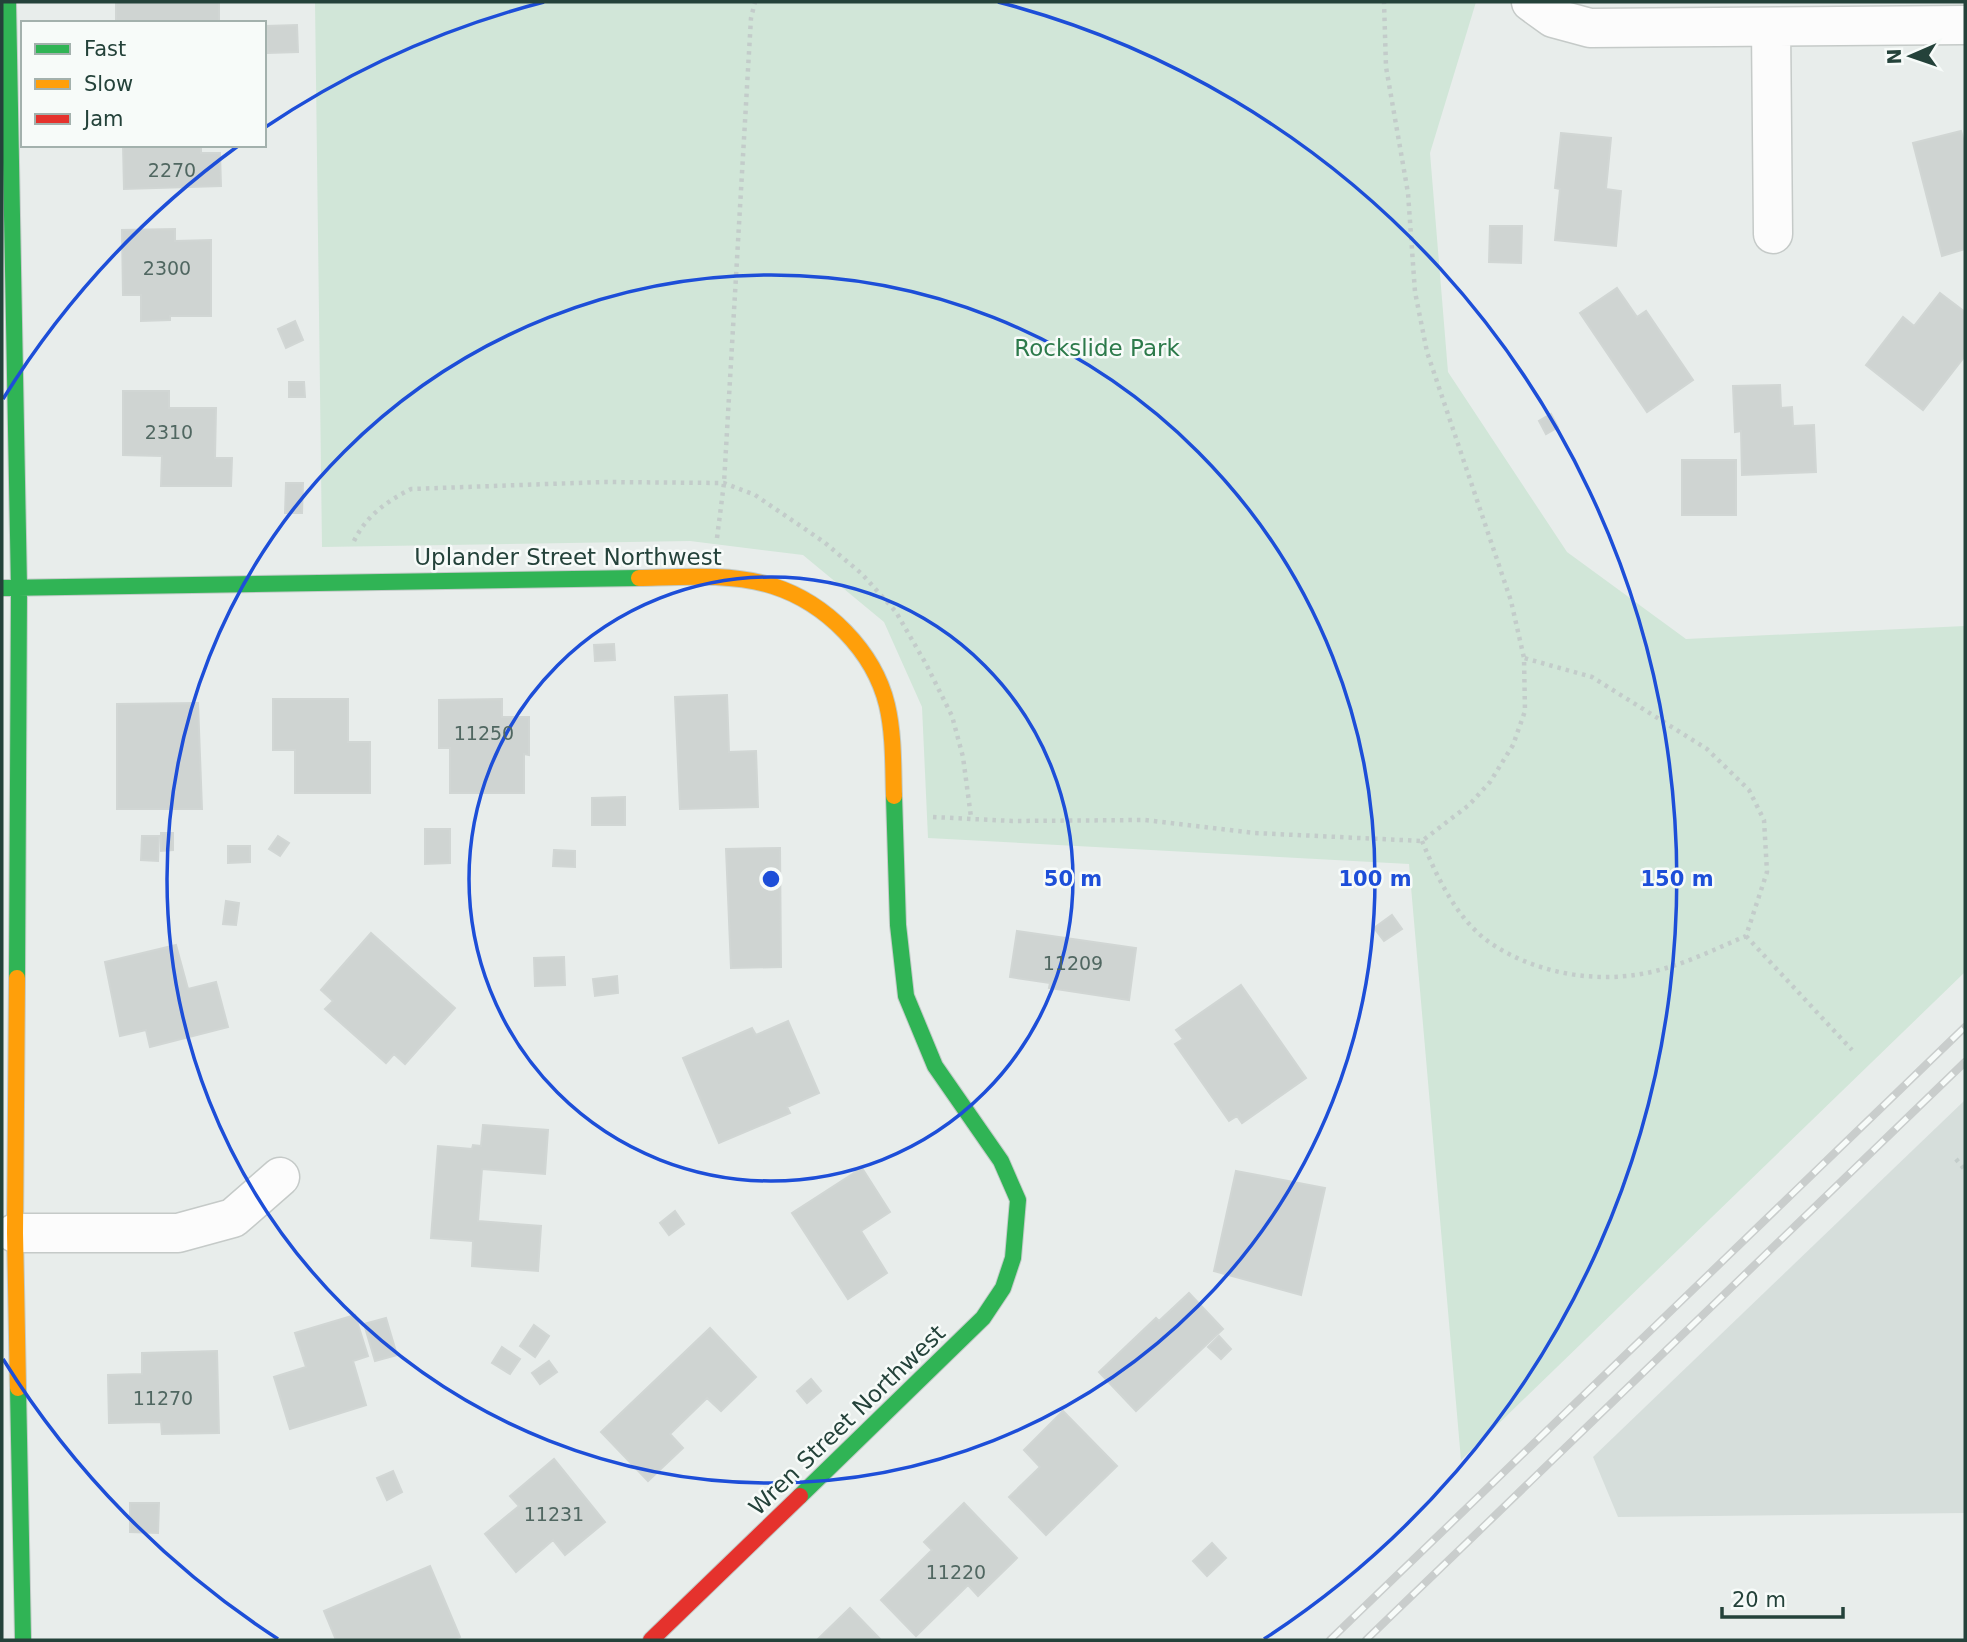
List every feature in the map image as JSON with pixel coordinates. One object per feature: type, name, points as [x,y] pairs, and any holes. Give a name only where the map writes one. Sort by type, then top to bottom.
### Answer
[{"type":"street","points":[[8,2],[19,588],[15,1233],[23,1640]]},
{"type":"street","points":[[1531,2],[1553,18],[1590,28],[1965,24]]},
{"type":"street","points":[[1771,28],[1773,234]]},
{"type":"street","name":"Uplander Street Northwest","points":[[2,588],[351,580],[713,578],[773,586],[813,606],[849,634],[872,668],[887,704],[892,736],[898,925],[906,996],[935,1066],[1001,1161],[1018,1200]]},
{"type":"street","points":[[15,1233],[178,1233],[233,1218],[279,1177]]},
{"type":"street","name":"Wren Street Northwest","points":[[651,1640],[983,1318],[1003,1288],[1013,1258],[1018,1200]]},
{"type":"path","points":[[713,578],[724,483],[751,18],[755,2]]},
{"type":"path","points":[[895,816],[1012,821],[1145,820],[1255,833],[1422,841],[1469,805],[1490,782],[1513,745],[1525,711],[1524,657],[1511,601],[1427,352],[1415,292],[1408,193],[1386,67],[1384,2]]},
{"type":"path","points":[[351,580],[354,542],[362,524],[390,500],[411,489],[603,482],[724,483]]},
{"type":"path","points":[[1524,657],[1592,677],[1707,749],[1749,790],[1764,820],[1767,872],[1746,936]]},
{"type":"path","points":[[1422,841],[1435,873],[1465,917],[1489,942],[1541,967],[1595,979],[1643,974],[1746,936]]},
{"type":"path","points":[[1746,936],[1852,1050]]},
{"type":"path","points":[[1956,1159],[1965,1170]]},
{"type":"shaded area","points":[[1965,1100],[1965,1513],[1618,1517],[1593,1457]]},
{"type":"green space","name":"Rockslide Park","points":[[315,2],[1476,2],[1430,153],[1448,372],[1567,552],[1686,639],[1965,626],[1965,972],[1461,1460],[1409,864],[928,838],[922,707],[884,622],[803,555],[690,541],[322,547]]},
{"type":"building","points":[[116,2],[219,2],[219,21],[116,21]]},
{"type":"building","points":[[297,25],[298,52],[268,53],[266,26]]},
{"type":"building","points":[[1961,131],[1965,146],[1965,249],[1942,256],[1913,143]]},
{"type":"building","points":[[1561,133],[1611,138],[1606,189],[1621,191],[1616,246],[1555,240],[1560,189],[1555,188]]},
{"type":"building","points":[[123,147],[201,147],[201,153],[220,153],[221,186],[124,189]]},
{"type":"building","points":[[1490,226],[1522,226],[1521,263],[1489,262]]},
{"type":"building","points":[[175,229],[175,241],[211,240],[211,316],[170,316],[170,320],[141,321],[141,295],[123,295],[122,230]]},
{"type":"building","points":[[1617,288],[1637,317],[1646,311],[1693,380],[1647,412],[1580,313]]},
{"type":"building","points":[[1940,293],[1965,312],[1965,356],[1923,410],[1866,365],[1903,317],[1914,326]]},
{"type":"building","points":[[295,321],[303,340],[286,348],[278,329]]},
{"type":"building","points":[[289,382],[304,382],[305,397],[289,397]]},
{"type":"building","points":[[1780,385],[1781,408],[1792,407],[1793,426],[1814,425],[1816,472],[1742,475],[1741,431],[1735,432],[1733,386]]},
{"type":"building","points":[[123,391],[169,391],[169,408],[216,408],[215,458],[232,458],[231,486],[161,486],[162,456],[123,455]]},
{"type":"building","points":[[1551,414],[1558,427],[1546,434],[1539,421]]},
{"type":"building","points":[[1682,460],[1736,460],[1736,515],[1682,515]]},
{"type":"building","points":[[286,483],[303,483],[302,513],[285,513]]},
{"type":"building","points":[[614,644],[615,660],[595,661],[594,645]]},
{"type":"building","points":[[727,695],[729,752],[756,751],[758,807],[680,809],[675,697]]},
{"type":"building","points":[[273,699],[348,699],[348,742],[370,742],[370,793],[295,793],[295,750],[273,750]]},
{"type":"building","points":[[502,699],[502,717],[529,717],[529,755],[524,754],[524,793],[450,793],[450,748],[439,748],[439,700]]},
{"type":"building","points":[[198,703],[202,809],[117,809],[117,704]]},
{"type":"building","points":[[625,797],[625,825],[592,825],[592,798]]},
{"type":"building","points":[[425,829],[450,829],[450,863],[425,864]]},
{"type":"building","points":[[161,833],[173,833],[173,850],[161,851]]},
{"type":"building","points":[[142,836],[159,836],[158,861],[141,860]]},
{"type":"building","points":[[278,836],[289,843],[280,856],[269,849]]},
{"type":"building","points":[[228,846],[250,846],[250,862],[228,863]]},
{"type":"building","points":[[780,848],[781,967],[731,968],[726,849]]},
{"type":"building","points":[[554,850],[575,851],[575,867],[553,866]]},
{"type":"building","points":[[226,901],[239,903],[236,925],[223,924]]},
{"type":"building","points":[[1392,915],[1402,929],[1384,941],[1374,928]]},
{"type":"building","points":[[1017,931],[1136,948],[1129,1000],[1049,988],[1050,983],[1010,977]]},
{"type":"building","points":[[371,933],[455,1008],[405,1064],[394,1054],[386,1063],[325,1009],[333,1001],[321,990]]},
{"type":"building","points":[[176,945],[188,989],[216,982],[228,1027],[150,1047],[146,1030],[120,1036],[105,962]]},
{"type":"building","points":[[564,957],[565,985],[535,986],[534,958]]},
{"type":"building","points":[[617,976],[618,993],[595,996],[593,979]]},
{"type":"building","points":[[1241,985],[1306,1078],[1242,1123],[1237,1116],[1229,1121],[1175,1044],[1183,1039],[1176,1030]]},
{"type":"building","points":[[788,1021],[819,1093],[787,1107],[790,1113],[719,1143],[683,1058],[752,1028],[756,1035]]},
{"type":"building","points":[[483,1125],[548,1130],[545,1174],[482,1169],[478,1221],[541,1226],[538,1271],[472,1266],[473,1241],[431,1238],[438,1146],[472,1149],[473,1145],[481,1146]]},
{"type":"building","points":[[862,1168],[890,1212],[861,1231],[887,1273],[848,1299],[792,1213]]},
{"type":"building","points":[[1236,1171],[1325,1188],[1301,1295],[1214,1271]]},
{"type":"building","points":[[675,1211],[684,1224],[669,1235],[660,1223]]},
{"type":"building","points":[[1189,1293],[1223,1329],[1136,1411],[1099,1372],[1156,1318],[1159,1321]]},
{"type":"building","points":[[355,1315],[368,1356],[353,1361],[366,1405],[290,1429],[274,1377],[306,1367],[295,1333]]},
{"type":"building","points":[[386,1318],[397,1355],[375,1361],[364,1324]]},
{"type":"building","points":[[534,1325],[549,1336],[535,1357],[520,1346]]},
{"type":"building","points":[[710,1328],[756,1377],[721,1411],[707,1398],[670,1434],[683,1448],[648,1481],[601,1432]]},
{"type":"building","points":[[1219,1336],[1231,1349],[1221,1359],[1208,1347]]},
{"type":"building","points":[[502,1347],[520,1359],[510,1374],[492,1363]]},
{"type":"building","points":[[217,1351],[219,1433],[162,1434],[161,1422],[109,1423],[108,1375],[142,1374],[142,1353]]},
{"type":"building","points":[[549,1361],[557,1372],[540,1384],[532,1373]]},
{"type":"building","points":[[811,1379],[821,1391],[807,1403],[797,1391]]},
{"type":"building","points":[[1063,1411],[1117,1466],[1046,1535],[1009,1497],[1040,1467],[1024,1450]]},
{"type":"building","points":[[554,1459],[605,1522],[565,1555],[553,1540],[516,1572],[485,1534],[519,1506],[510,1496]]},
{"type":"building","points":[[393,1471],[402,1492],[387,1500],[377,1478]]},
{"type":"building","points":[[130,1503],[159,1503],[158,1533],[130,1532]]},
{"type":"building","points":[[964,1503],[1017,1558],[978,1596],[968,1585],[916,1636],[881,1600],[932,1550],[924,1542]]},
{"type":"building","points":[[1212,1543],[1226,1558],[1207,1576],[1193,1561]]},
{"type":"building","points":[[430,1566],[460,1637],[453,1640],[336,1640],[324,1611]]},
{"type":"building","points":[[850,1608],[881,1640],[817,1640]]},
{"type":"railway","points":[[1330,1640],[1965,1027]]},
{"type":"railway","points":[[1366,1640],[1965,1062]]},
{"type":"traffic: fast","points":[[8,2],[19,588],[17,978]]},
{"type":"traffic: fast","points":[[2,588],[639,578]]},
{"type":"traffic: fast","points":[[800,1496],[983,1318],[1003,1288],[1013,1258],[1018,1200],[1001,1161],[935,1066],[906,996],[898,925],[894,796]]},
{"type":"traffic: fast","points":[[18,1388],[23,1640]]},
{"type":"traffic: slow","points":[[639,578],[706,577],[757,582],[793,594],[829,617],[859,648],[881,685],[891,728],[894,796]]},
{"type":"traffic: slow","points":[[17,978],[15,1233],[18,1388]]},
{"type":"traffic: jam","points":[[651,1640],[800,1496]]}]
